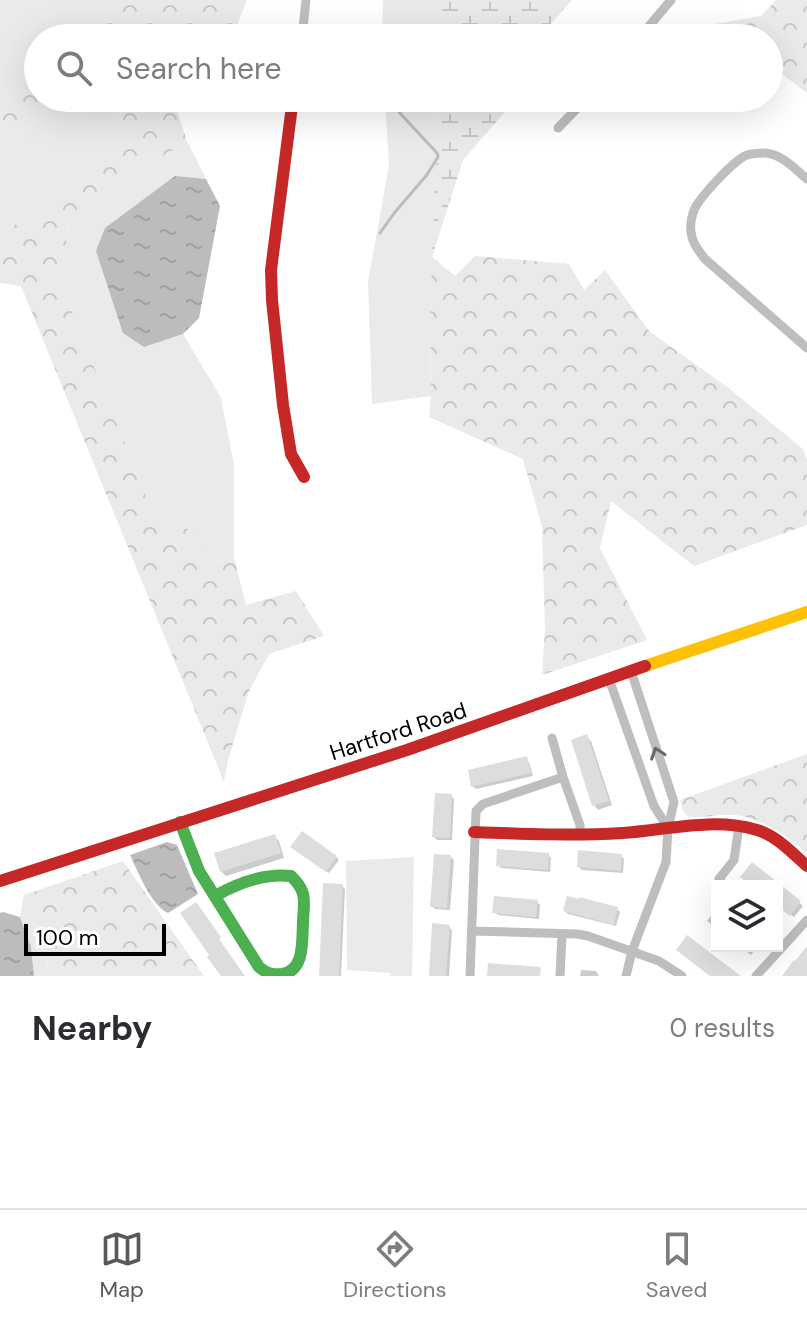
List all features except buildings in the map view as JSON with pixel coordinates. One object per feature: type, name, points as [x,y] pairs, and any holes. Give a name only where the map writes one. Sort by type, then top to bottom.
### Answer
[{"type":"street","points":[[303,24],[306,0]]},
{"type":"street","points":[[651,24],[671,0]]},
{"type":"street","points":[[291,112],[271,270],[272,300],[291,454],[304,477]]},
{"type":"street","points":[[558,128],[573,112]]},
{"type":"street","points":[[807,179],[774,155],[747,155],[732,165],[700,201],[693,216],[691,232],[693,242],[705,259],[807,348]]},
{"type":"street","name":"Hartford Road","points":[[0,881],[407,750],[807,612]]},
{"type":"street","points":[[626,976],[632,951],[663,873],[674,802],[631,671]]},
{"type":"street","points":[[609,679],[654,806],[668,828]]},
{"type":"street","points":[[552,738],[580,825],[580,835]]},
{"type":"street","points":[[470,976],[476,811],[480,806],[563,777]]},
{"type":"street","points":[[180,822],[194,862],[215,896],[259,967],[274,975],[282,975],[293,969],[301,956],[304,899],[302,888],[291,876],[272,874],[215,896]]},
{"type":"street","points":[[474,832],[580,835],[696,826],[739,826],[760,830],[778,840],[807,866]]},
{"type":"street","points":[[720,880],[734,860],[739,826]]},
{"type":"street","points":[[756,976],[807,920]]},
{"type":"street","points":[[472,931],[588,936],[659,961],[682,976]]},
{"type":"street","points":[[560,976],[562,935]]},
{"type":"street","points":[[783,939],[787,943]]},
{"type":"green space","points":[[0,0],[114,0],[89,24],[24,24],[24,85],[0,105]]},
{"type":"green space","points":[[114,0],[247,0],[238,24],[89,24]]},
{"type":"green space","points":[[383,0],[443,0],[442,24],[382,24]]},
{"type":"green space","points":[[443,0],[572,0],[551,24],[442,24]]},
{"type":"green space","points":[[776,0],[807,0],[807,93],[783,75],[783,24],[715,24],[761,16]]},
{"type":"green space","points":[[24,85],[24,112],[49,112],[0,140],[0,105]]},
{"type":"green space","points":[[49,112],[117,112],[123,134],[38,209],[0,235],[0,140]]},
{"type":"green space","points":[[117,112],[178,112],[187,141],[69,223],[60,282],[157,524],[193,530],[210,566],[234,557],[246,605],[296,591],[324,636],[269,654],[249,691],[224,782],[21,286],[0,283],[0,235],[38,209],[123,134]]},
{"type":"green space","points":[[386,112],[438,112],[430,329],[431,396],[372,404],[368,282],[389,165]]},
{"type":"green space","points":[[438,112],[505,112],[463,160],[432,257]]},
{"type":"green space","points":[[187,141],[206,179],[174,176],[144,347],[183,334],[221,398],[234,465],[234,557],[210,566],[157,525],[60,282],[69,223]]},
{"type":"green space","points":[[475,256],[569,264],[584,290],[605,270],[649,331],[730,389],[803,449],[807,460],[807,525],[694,566],[611,501],[600,548],[647,640],[542,675],[545,628],[542,527],[523,459],[429,417],[432,257],[455,276]]},
{"type":"green space","points":[[807,754],[807,854],[783,834],[756,820],[735,815],[690,817],[683,810],[680,800]]},
{"type":"green space","points":[[414,857],[412,976],[347,970],[346,861]]},
{"type":"green space","points":[[123,861],[204,976],[48,976],[47,954],[24,895]]},
{"type":"green space","points":[[24,895],[47,954],[48,976],[34,976],[31,947],[20,917]]},
{"type":"water","points":[[175,176],[206,179],[220,206],[199,318],[183,334],[144,347],[123,333],[96,251],[105,228]]},
{"type":"water","points":[[167,842],[177,845],[198,894],[168,913],[151,896],[130,855]]},
{"type":"water","points":[[0,913],[20,917],[31,947],[34,976],[0,976]]},
{"type":"waterway","points":[[380,233],[438,157],[399,112]]},
{"type":"traffic: fast","points":[[180,822],[199,871],[259,967],[278,974],[295,967],[302,946],[304,902],[301,889],[291,876],[252,880],[215,896]]},
{"type":"traffic: slow","points":[[645,666],[807,612]]},
{"type":"traffic: jam","points":[[291,112],[271,270],[272,300],[291,454],[304,477]]},
{"type":"traffic: jam","points":[[0,881],[407,750],[645,666]]},
{"type":"traffic: jam","points":[[474,832],[604,834],[690,826],[740,826],[771,836],[807,866]]}]
